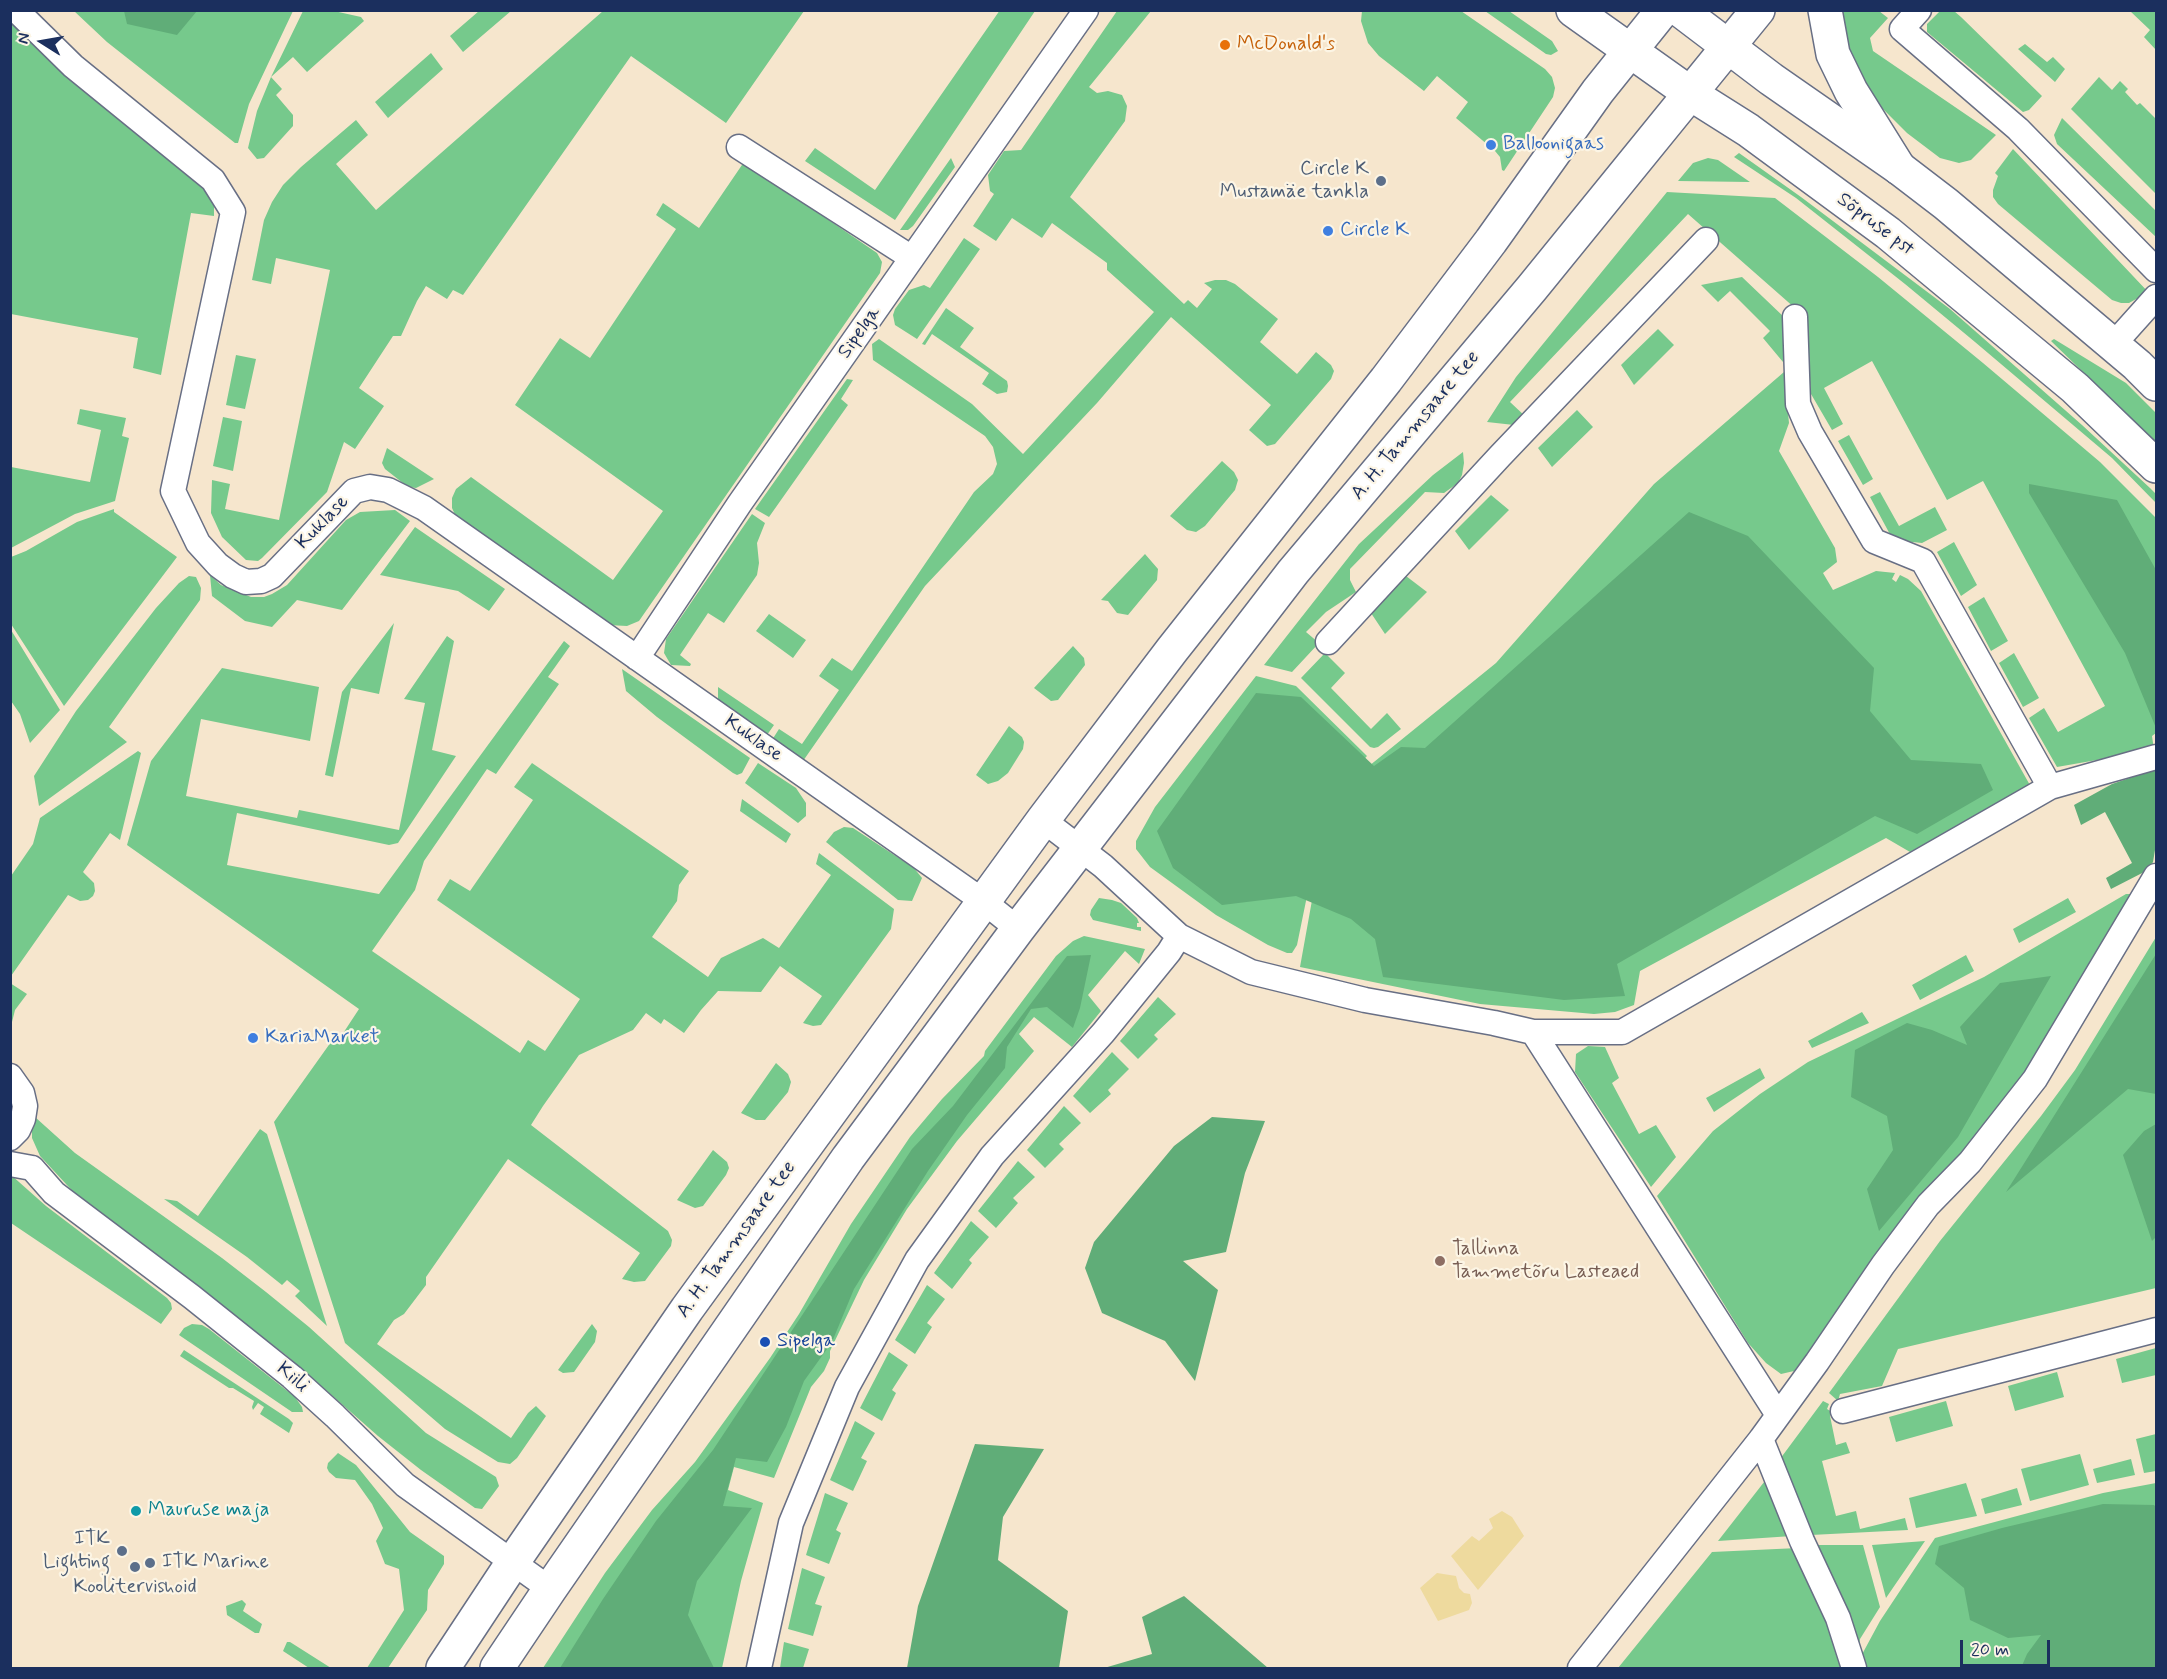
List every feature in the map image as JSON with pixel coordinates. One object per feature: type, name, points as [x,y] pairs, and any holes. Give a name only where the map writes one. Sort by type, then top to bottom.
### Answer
[{"type":"main road","name":"Sõpruse pst","points":[[1573,10],[1690,94],[1748,130],[1888,233],[2075,388],[2157,466]]},
{"type":"main road","name":"A. H. Tammsaare tee","points":[[443,1668],[687,1309],[1043,820],[1173,650],[1386,380],[1491,241],[1598,91],[1662,10]]},
{"type":"main road","points":[[1680,10],[1946,204],[2157,384]]},
{"type":"main road","name":"A. H. Tammsaare tee","points":[[497,1668],[848,1158],[1018,929],[1293,572],[1532,288],[1758,10]]},
{"type":"main road","points":[[1825,10],[1833,54],[1837,63],[1851,91],[1899,168]]},
{"type":"street","name":"Kuklase","points":[[16,10],[73,66],[213,180],[233,212],[173,491],[198,543],[218,565],[246,582],[261,581],[272,576],[354,491],[370,487],[388,490],[424,508],[984,901],[1018,929]]},
{"type":"street","name":"Sipelga","points":[[637,658],[740,503],[1086,10]]},
{"type":"street","points":[[1919,10],[1902,29],[2018,129],[2157,270]]},
{"type":"street","points":[[739,147],[912,258]]},
{"type":"street","points":[[1328,642],[1500,456],[1706,240]]},
{"type":"street","points":[[2113,345],[2157,297]]},
{"type":"street","points":[[1795,317],[1798,404],[1810,432],[1874,541],[1923,561],[2050,787]]},
{"type":"street","points":[[1043,820],[1082,848],[1179,936],[1251,972],[1365,1000],[1533,1032],[1622,1032],[2050,787],[2157,757]]},
{"type":"street","points":[[1580,1668],[1761,1439],[1928,1205],[1970,1162],[2035,1079],[2157,876]]},
{"type":"street","points":[[759,1668],[791,1523],[847,1387],[917,1260],[992,1156],[1103,1033],[1169,952],[1179,936]]},
{"type":"street","points":[[1533,1032],[1778,1415]]},
{"type":"street","points":[[10,1076],[16,1081],[22,1093],[25,1106],[17,1129],[22,1132],[24,1143],[31,1155],[21,1166]]},
{"type":"street","name":"Kiili","points":[[21,1166],[292,1377],[405,1485],[550,1588]]},
{"type":"street","points":[[1844,1411],[2157,1330]]},
{"type":"street","points":[[1761,1439],[1803,1541],[1839,1618],[1854,1668]]},
{"type":"green space","points":[[124,10],[197,11],[177,35],[127,24]]},
{"type":"green space","points":[[1000,10],[1035,11],[895,220],[805,161],[815,148],[875,190]]},
{"type":"green space","points":[[74,11],[293,11],[249,104],[238,143],[235,143],[107,42]]},
{"type":"green space","points":[[303,11],[334,11],[361,17],[364,21],[307,72],[293,57],[271,77]]},
{"type":"green space","points":[[479,11],[511,11],[463,52],[450,36]]},
{"type":"green space","points":[[603,11],[804,11],[726,123],[631,56],[463,295],[453,290],[447,299],[426,286],[401,336],[393,336],[359,388],[384,406],[355,449],[344,442],[327,492],[262,558],[258,561],[246,560],[222,537],[211,513],[212,480],[230,484],[225,509],[279,520],[330,270],[276,258],[271,284],[252,280],[264,220],[283,185],[356,120],[368,135],[336,164],[376,210]]},
{"type":"green space","points":[[1117,11],[1151,11],[1089,87],[1097,93],[1108,91],[1122,95],[1127,106],[1125,121],[1070,197],[1184,304],[1188,300],[1197,308],[1212,289],[1204,283],[1226,280],[1235,284],[1278,319],[1260,342],[1297,374],[1316,352],[1331,365],[1334,371],[1331,379],[1275,444],[1267,446],[1249,430],[1271,405],[1171,317],[1097,403],[925,586],[803,761],[772,740],[779,729],[802,744],[839,690],[819,676],[832,658],[852,671],[974,492],[993,474],[997,464],[993,447],[985,436],[873,360],[872,344],[879,339],[972,404],[1023,454],[1154,312],[1107,270],[1107,263],[1052,223],[1042,238],[1012,218],[996,241],[973,226],[994,194],[990,191],[988,175],[1004,151],[1021,150]]},
{"type":"green space","points":[[1362,11],[1461,11],[1545,69],[1552,77],[1555,88],[1553,97],[1504,171],[1500,157],[1495,151],[1456,118],[1468,102],[1437,76],[1424,91],[1379,56],[1368,43],[1361,21]]},
{"type":"green space","points":[[1485,11],[1509,11],[1552,41],[1558,51],[1551,55],[1546,54]]},
{"type":"green space","points":[[1841,11],[1879,11],[1888,18],[1870,38],[1873,51],[1996,135],[1971,160],[1959,163],[1940,158],[1907,133],[1868,94],[1847,48]]},
{"type":"green space","points":[[1940,11],[1954,11],[2042,96],[2029,110],[2023,112],[1927,32],[1927,24]]},
{"type":"green space","points":[[2130,11],[2156,11],[2156,50],[2144,37],[2150,30]]},
{"type":"green space","points":[[10,22],[75,84],[204,186],[214,205],[214,216],[191,213],[161,375],[133,368],[138,338],[11,314]]},
{"type":"green space","points":[[2025,44],[2047,62],[2053,57],[2065,69],[2055,82],[2018,49]]},
{"type":"green space","points":[[431,53],[443,69],[388,118],[375,102]]},
{"type":"green space","points":[[271,77],[282,89],[276,95],[293,115],[293,126],[264,158],[257,159],[248,148],[257,111]]},
{"type":"green space","points":[[2099,77],[2112,90],[2120,81],[2128,89],[2125,92],[2137,105],[2140,103],[2156,119],[2156,194],[2071,109]]},
{"type":"green space","points":[[2062,118],[2156,211],[2156,237],[2057,144],[2054,135]]},
{"type":"green space","points":[[2013,149],[2150,294],[2129,303],[2112,300],[1998,204],[1993,197],[1998,176],[1995,173]]},
{"type":"green space","points":[[1739,153],[1950,309],[2150,488],[2156,494],[2156,503],[2112,458],[1975,342],[1796,198],[1734,157]]},
{"type":"green space","points":[[951,158],[955,167],[913,226],[908,230],[900,230]]},
{"type":"green space","points":[[1708,158],[1718,160],[1750,182],[1678,181],[1693,163]]},
{"type":"green space","points":[[744,162],[877,253],[882,262],[880,273],[639,621],[627,626],[608,625],[457,519],[452,508],[452,498],[456,489],[471,477],[613,580],[663,511],[515,405],[560,338],[590,358],[676,229],[656,215],[663,203],[699,228]]},
{"type":"green space","points":[[1667,192],[1775,198],[1878,277],[1983,363],[2100,462],[2156,518],[2156,733],[2152,736],[2154,750],[2057,767],[2029,718],[2044,708],[2058,732],[2105,706],[1983,481],[1947,500],[1872,361],[1824,388],[1843,424],[1832,430],[1811,394],[1804,316],[1688,214],[1510,402],[1526,417],[1514,425],[1487,422],[1516,377]]},
{"type":"green space","points":[[964,238],[980,249],[917,339],[895,325],[893,315],[895,309],[909,290],[924,285],[930,288]]},
{"type":"green space","points":[[1742,277],[1785,318],[1783,362],[1763,338],[1770,331],[1730,291],[1718,302],[1701,285]]},
{"type":"green space","points":[[946,308],[974,328],[960,347],[1007,381],[1007,392],[997,394],[982,384],[989,373],[932,334],[925,345],[922,344]]},
{"type":"green space","points":[[1658,329],[1674,345],[1634,385],[1621,365]]},
{"type":"green space","points":[[2054,339],[2126,383],[2156,413],[2156,443],[2051,341]]},
{"type":"green space","points":[[236,355],[256,359],[245,409],[226,405]]},
{"type":"green space","points":[[1784,372],[1789,423],[1779,451],[1835,548],[1837,562],[1823,573],[1833,590],[1876,571],[1895,573],[1892,579],[1896,582],[1900,575],[1921,591],[2031,787],[1910,852],[1886,838],[1640,971],[1634,1005],[1615,1012],[1594,1014],[1480,1004],[1300,967],[1316,878],[1369,766],[1496,663],[1654,484]]},
{"type":"green space","points":[[847,379],[853,380],[841,399],[848,405],[769,517],[755,509]]},
{"type":"green space","points":[[80,409],[126,418],[122,436],[129,438],[115,501],[75,514],[11,548],[11,467],[90,482],[101,430],[77,424]]},
{"type":"green space","points":[[1577,410],[1593,427],[1552,467],[1538,448]]},
{"type":"green space","points":[[223,417],[242,421],[233,471],[213,466]]},
{"type":"green space","points":[[1849,435],[1873,479],[1863,485],[1838,441]]},
{"type":"green space","points":[[387,448],[434,479],[416,488],[408,487],[385,469],[382,463]]},
{"type":"green space","points":[[1463,452],[1464,463],[1458,483],[1444,493],[1425,492],[1350,569],[1350,580],[1356,592],[1326,612],[1306,632],[1319,643],[1292,672],[1264,665],[1359,544],[1433,475]]},
{"type":"green space","points":[[1222,461],[1234,472],[1238,480],[1235,490],[1205,526],[1196,532],[1187,530],[1170,516]]},
{"type":"green space","points":[[2029,484],[2117,500],[2156,570],[2156,728],[2125,653],[2029,493]]},
{"type":"green space","points":[[1880,492],[1899,526],[1935,507],[1947,530],[1922,543],[1893,540],[1870,497]]},
{"type":"green space","points":[[1491,495],[1509,510],[1469,550],[1455,531]]},
{"type":"green space","points":[[114,509],[114,512],[177,557],[64,706],[11,624],[11,557],[77,522]]},
{"type":"green space","points":[[395,510],[410,521],[342,610],[297,600],[272,627],[245,621],[212,596],[210,575],[221,585],[251,597],[264,597],[272,594],[287,585],[346,520],[360,512]]},
{"type":"green space","points":[[1689,512],[1748,536],[1874,668],[1870,711],[1911,760],[1981,764],[1993,790],[1917,834],[1875,816],[1617,964],[1625,996],[1564,1000],[1383,977],[1375,939],[1351,919],[1296,896],[1222,905],[1173,868],[1157,831],[1256,693],[1301,697],[1374,766],[1401,747],[1425,748]]},
{"type":"green space","points":[[752,514],[765,523],[757,543],[759,563],[757,575],[724,623],[708,613],[680,655],[691,664],[690,666],[671,665],[664,653],[666,639]]},
{"type":"green space","points":[[415,527],[505,589],[489,611],[458,591],[380,575]]},
{"type":"green space","points":[[1954,542],[1977,585],[1961,596],[1937,552]]},
{"type":"green space","points":[[1145,554],[1158,569],[1157,580],[1128,615],[1117,613],[1108,601],[1101,600]]},
{"type":"green space","points":[[189,576],[196,577],[201,588],[200,600],[109,727],[127,742],[39,806],[34,776],[76,711],[156,608],[179,583]]},
{"type":"green space","points":[[1406,576],[1427,592],[1385,634],[1371,613]]},
{"type":"green space","points":[[1984,597],[2008,641],[1991,651],[1968,607]]},
{"type":"green space","points":[[769,614],[806,640],[793,658],[756,631]]},
{"type":"green space","points":[[394,623],[379,694],[351,688],[333,777],[325,775],[342,692]]},
{"type":"green space","points":[[11,630],[60,710],[30,743],[20,714],[11,701]]},
{"type":"green space","points":[[447,636],[454,641],[432,750],[456,756],[398,843],[389,845],[237,813],[227,865],[379,894],[564,641],[570,646],[548,677],[559,684],[496,774],[487,769],[424,861],[415,890],[372,951],[520,1053],[528,1040],[545,1051],[580,999],[437,900],[450,879],[470,891],[533,800],[514,787],[532,763],[689,871],[679,885],[677,901],[652,937],[708,977],[721,958],[763,938],[779,948],[831,875],[816,864],[819,853],[894,909],[891,929],[821,1025],[813,1026],[803,1023],[822,996],[780,966],[761,992],[718,991],[684,1033],[664,1019],[661,1024],[646,1013],[633,1030],[579,1055],[543,1106],[531,1125],[668,1231],[672,1240],[671,1246],[645,1281],[634,1282],[622,1279],[640,1253],[508,1159],[426,1277],[426,1285],[404,1314],[394,1320],[377,1344],[511,1438],[528,1413],[536,1406],[546,1416],[517,1458],[510,1464],[498,1462],[445,1429],[345,1343],[274,1122],[331,1042],[336,1044],[359,1009],[127,845],[151,761],[222,668],[319,687],[310,741],[201,719],[186,796],[297,818],[299,810],[399,830],[425,703],[404,699]]},
{"type":"green space","points":[[1073,646],[1084,658],[1085,665],[1058,700],[1051,701],[1034,688]]},
{"type":"green space","points":[[1325,653],[1345,673],[1331,688],[1371,729],[1387,713],[1401,729],[1378,747],[1370,747],[1301,678]]},
{"type":"green space","points":[[2014,653],[2039,698],[2023,707],[1999,663]]},
{"type":"green space","points":[[622,669],[750,758],[742,773],[737,775],[733,773],[626,691]]},
{"type":"green space","points":[[1256,676],[1296,686],[1367,756],[1358,766],[1317,847],[1297,945],[1292,953],[1268,945],[1216,915],[1150,867],[1136,849],[1136,841],[1155,807]]},
{"type":"green space","points":[[718,687],[774,725],[767,735],[718,701]]},
{"type":"green space","points":[[1009,726],[1022,737],[1023,749],[1008,773],[998,781],[988,784],[976,775]]},
{"type":"green space","points":[[138,751],[141,753],[120,840],[110,833],[83,872],[94,883],[93,896],[88,900],[80,901],[68,895],[11,976],[11,876],[33,844],[40,818]]},
{"type":"green space","points":[[758,763],[796,788],[806,803],[806,816],[798,823],[745,783]]},
{"type":"green space","points":[[2156,769],[2156,844],[2153,862],[2148,870],[2111,889],[2106,878],[2132,863],[2105,812],[2081,825],[2074,805],[2112,784]]},
{"type":"green space","points":[[742,799],[791,834],[786,843],[740,811]]},
{"type":"green space","points":[[844,827],[853,828],[914,868],[922,878],[912,901],[898,900],[826,842],[834,832]]},
{"type":"green space","points":[[2126,894],[2130,894],[2133,898],[2065,1017],[2007,1098],[1794,1371],[1781,1374],[1766,1363],[1748,1343],[1657,1196],[1713,1131],[1760,1094],[1808,1062],[1984,977]]},
{"type":"green space","points":[[1099,898],[1121,903],[1137,918],[1139,923],[1137,927],[1141,927],[1141,931],[1093,920],[1090,915],[1091,910]]},
{"type":"green space","points":[[2068,898],[2076,912],[2019,943],[2013,929]]},
{"type":"green space","points":[[1084,936],[1145,949],[1139,964],[1125,951],[1088,995],[1101,1011],[1072,1047],[1034,1017],[1019,1034],[1034,1051],[957,1141],[907,1209],[864,1280],[830,1351],[830,1358],[824,1371],[811,1387],[774,1478],[734,1467],[728,1490],[763,1503],[741,1581],[722,1668],[543,1668],[605,1573],[652,1510],[695,1462],[770,1358],[799,1314],[851,1224],[910,1137],[942,1099],[984,1056],[985,1051],[1056,956],[1073,941]]},
{"type":"green space","points":[[2156,937],[2156,1288],[1898,1349],[1882,1386],[1840,1394],[1838,1401],[1829,1393],[1940,1241],[2041,1116],[2075,1070]]},
{"type":"green space","points":[[2156,954],[2156,1094],[2128,1089],[2006,1192]]},
{"type":"green space","points":[[1091,955],[1080,1008],[1073,1028],[1047,1007],[1031,1009],[1007,1047],[1005,1068],[967,1115],[928,1171],[854,1289],[832,1342],[804,1381],[786,1427],[767,1462],[736,1458],[723,1506],[752,1508],[697,1581],[688,1615],[714,1668],[560,1668],[656,1521],[713,1450],[912,1149],[953,1106],[1067,956]]},
{"type":"green space","points":[[1966,955],[1974,971],[1920,1000],[1912,985]]},
{"type":"green space","points":[[2051,976],[1958,1137],[1879,1231],[1867,1189],[1893,1150],[1887,1116],[1851,1097],[1855,1050],[1907,1023],[1932,1030],[1967,1045],[1960,1027],[2000,983]]},
{"type":"green space","points":[[10,983],[27,994],[15,1010],[12,1022],[10,1021]]},
{"type":"green space","points":[[1158,997],[1176,1014],[1154,1035],[1158,1039],[1138,1059],[1120,1041]]},
{"type":"green space","points":[[1862,1012],[1869,1023],[1812,1048],[1808,1041]]},
{"type":"green space","points":[[1588,1046],[1605,1047],[1619,1078],[1612,1083],[1639,1134],[1656,1125],[1676,1157],[1651,1187],[1575,1072],[1576,1054]]},
{"type":"green space","points":[[1112,1052],[1129,1069],[1108,1090],[1111,1094],[1090,1113],[1073,1096]]},
{"type":"green space","points":[[776,1063],[788,1074],[791,1082],[788,1092],[765,1120],[756,1120],[741,1113]]},
{"type":"green space","points":[[1760,1068],[1765,1078],[1714,1112],[1706,1098]]},
{"type":"green space","points":[[1064,1106],[1081,1123],[1059,1144],[1064,1149],[1045,1168],[1027,1150]]},
{"type":"green space","points":[[35,1117],[75,1153],[266,1292],[309,1327],[426,1433],[496,1477],[499,1486],[482,1509],[475,1508],[421,1470],[378,1436],[286,1355],[79,1198],[40,1156],[32,1138]]},
{"type":"green space","points":[[1212,1117],[1265,1121],[1245,1173],[1226,1252],[1183,1261],[1218,1290],[1195,1381],[1165,1341],[1102,1313],[1085,1268],[1094,1242],[1174,1146]]},
{"type":"green space","points":[[2156,1124],[2156,1237],[2152,1241],[2123,1155],[2144,1131]]},
{"type":"green space","points":[[260,1129],[267,1134],[327,1326],[295,1296],[300,1291],[287,1280],[282,1285],[247,1257],[164,1199],[177,1201],[198,1216]]},
{"type":"green space","points":[[713,1150],[727,1162],[729,1168],[726,1175],[703,1206],[695,1208],[677,1200]]},
{"type":"green space","points":[[1018,1161],[1035,1177],[1013,1198],[1018,1203],[996,1228],[978,1211]]},
{"type":"green space","points":[[10,1174],[46,1206],[167,1298],[172,1309],[161,1324],[11,1223]]},
{"type":"green space","points":[[971,1221],[989,1237],[969,1260],[972,1263],[952,1289],[934,1273]]},
{"type":"green space","points":[[927,1285],[945,1299],[927,1323],[932,1327],[915,1354],[895,1340]]},
{"type":"green space","points":[[192,1324],[202,1325],[209,1329],[295,1397],[303,1412],[292,1412],[179,1335],[184,1328]]},
{"type":"green space","points":[[592,1324],[597,1331],[595,1342],[574,1372],[563,1373],[558,1370]]},
{"type":"green space","points":[[2156,1348],[2156,1375],[2122,1383],[2116,1359]]},
{"type":"green space","points":[[184,1350],[289,1419],[293,1423],[289,1433],[260,1414],[264,1407],[258,1403],[253,1410],[254,1401],[233,1388],[229,1388],[180,1356]]},
{"type":"green space","points":[[889,1352],[908,1365],[892,1390],[896,1393],[882,1421],[860,1408]]},
{"type":"green space","points":[[2057,1372],[2064,1397],[2015,1411],[2008,1386]]},
{"type":"green space","points":[[1823,1401],[1829,1404],[1827,1409],[1832,1412],[1830,1416],[1836,1445],[1846,1442],[1850,1453],[1822,1461],[1836,1516],[1856,1511],[1860,1529],[1905,1518],[1908,1530],[1811,1535],[1780,1459]]},
{"type":"green space","points":[[1946,1401],[1953,1426],[1896,1442],[1889,1417]]},
{"type":"green space","points":[[855,1421],[875,1433],[861,1458],[867,1461],[853,1491],[830,1480]]},
{"type":"green space","points":[[2156,1434],[2156,1471],[2144,1473],[2136,1439]]},
{"type":"green space","points":[[975,1444],[1044,1449],[1003,1517],[998,1560],[1068,1611],[1059,1668],[907,1668],[918,1606]]},
{"type":"green space","points":[[338,1453],[356,1465],[410,1532],[444,1556],[444,1564],[428,1590],[427,1610],[388,1668],[367,1668],[404,1610],[399,1569],[385,1564],[376,1541],[383,1528],[372,1504],[355,1480],[336,1478],[329,1472],[328,1463]]},
{"type":"green space","points":[[2080,1454],[2089,1485],[2030,1501],[2021,1469]]},
{"type":"green space","points":[[2131,1459],[2135,1475],[2097,1483],[2093,1469]]},
{"type":"green space","points":[[1768,1477],[1792,1536],[1718,1541]]},
{"type":"green space","points":[[1966,1483],[1977,1516],[1916,1528],[1909,1498]]},
{"type":"green space","points":[[2156,1483],[2156,1668],[1862,1668],[1859,1660],[1880,1621],[1935,1538],[2103,1493]]},
{"type":"green space","points":[[2017,1488],[2022,1505],[1985,1514],[1981,1499]]},
{"type":"green space","points":[[825,1493],[848,1503],[836,1530],[841,1533],[829,1564],[806,1555]]},
{"type":"green space","points":[[2103,1504],[2154,1505],[2156,1507],[2156,1668],[2021,1668],[2027,1654],[2041,1635],[2008,1638],[1970,1620],[1964,1588],[1935,1564],[1939,1546],[2002,1528]]},
{"type":"green space","points":[[1925,1541],[1886,1598],[1872,1545]]},
{"type":"green space","points":[[1816,1545],[1863,1545],[1880,1607],[1860,1639],[1858,1651]]},
{"type":"green space","points":[[1798,1548],[1846,1668],[1618,1668],[1712,1552]]},
{"type":"green space","points":[[802,1568],[825,1577],[815,1604],[822,1606],[813,1636],[788,1629]]},
{"type":"green space","points":[[1184,1596],[1268,1668],[1104,1668],[1152,1654],[1142,1617]]},
{"type":"green space","points":[[242,1600],[246,1604],[243,1611],[262,1624],[259,1633],[255,1633],[227,1615],[226,1606]]},
{"type":"green space","points":[[287,1642],[331,1668],[309,1668],[283,1651]]},
{"type":"green space","points":[[784,1642],[809,1649],[803,1668],[780,1668]]},
{"type":"sand","points":[[1502,1511],[1512,1517],[1524,1536],[1478,1590],[1451,1556],[1472,1536],[1479,1541],[1493,1528],[1489,1519]]},
{"type":"sand","points":[[1437,1573],[1456,1576],[1459,1588],[1464,1593],[1470,1594],[1472,1603],[1469,1610],[1438,1621],[1420,1588]]},
{"type":"place","name":"McDonald's","points":[[1225,45]]},
{"type":"place","name":"Balloonigaas","points":[[1491,145]]},
{"type":"place","name":"Circle K Mustamäe tankla","points":[[1381,181]]},
{"type":"place","name":"Circle K","points":[[1328,231]]},
{"type":"place","name":"KariaMarket","points":[[253,1038]]},
{"type":"place","name":"Tallinna Tammetõru Lasteaed","points":[[1440,1261]]},
{"type":"place","name":"Sipelga","points":[[765,1342]]},
{"type":"place","name":"Mauruse maja","points":[[136,1511]]},
{"type":"place","name":"ITK Lighting","points":[[122,1551]]},
{"type":"place","name":"ITK Marine","points":[[150,1563]]},
{"type":"place","name":"Koolitervishoid","points":[[135,1567]]}]
